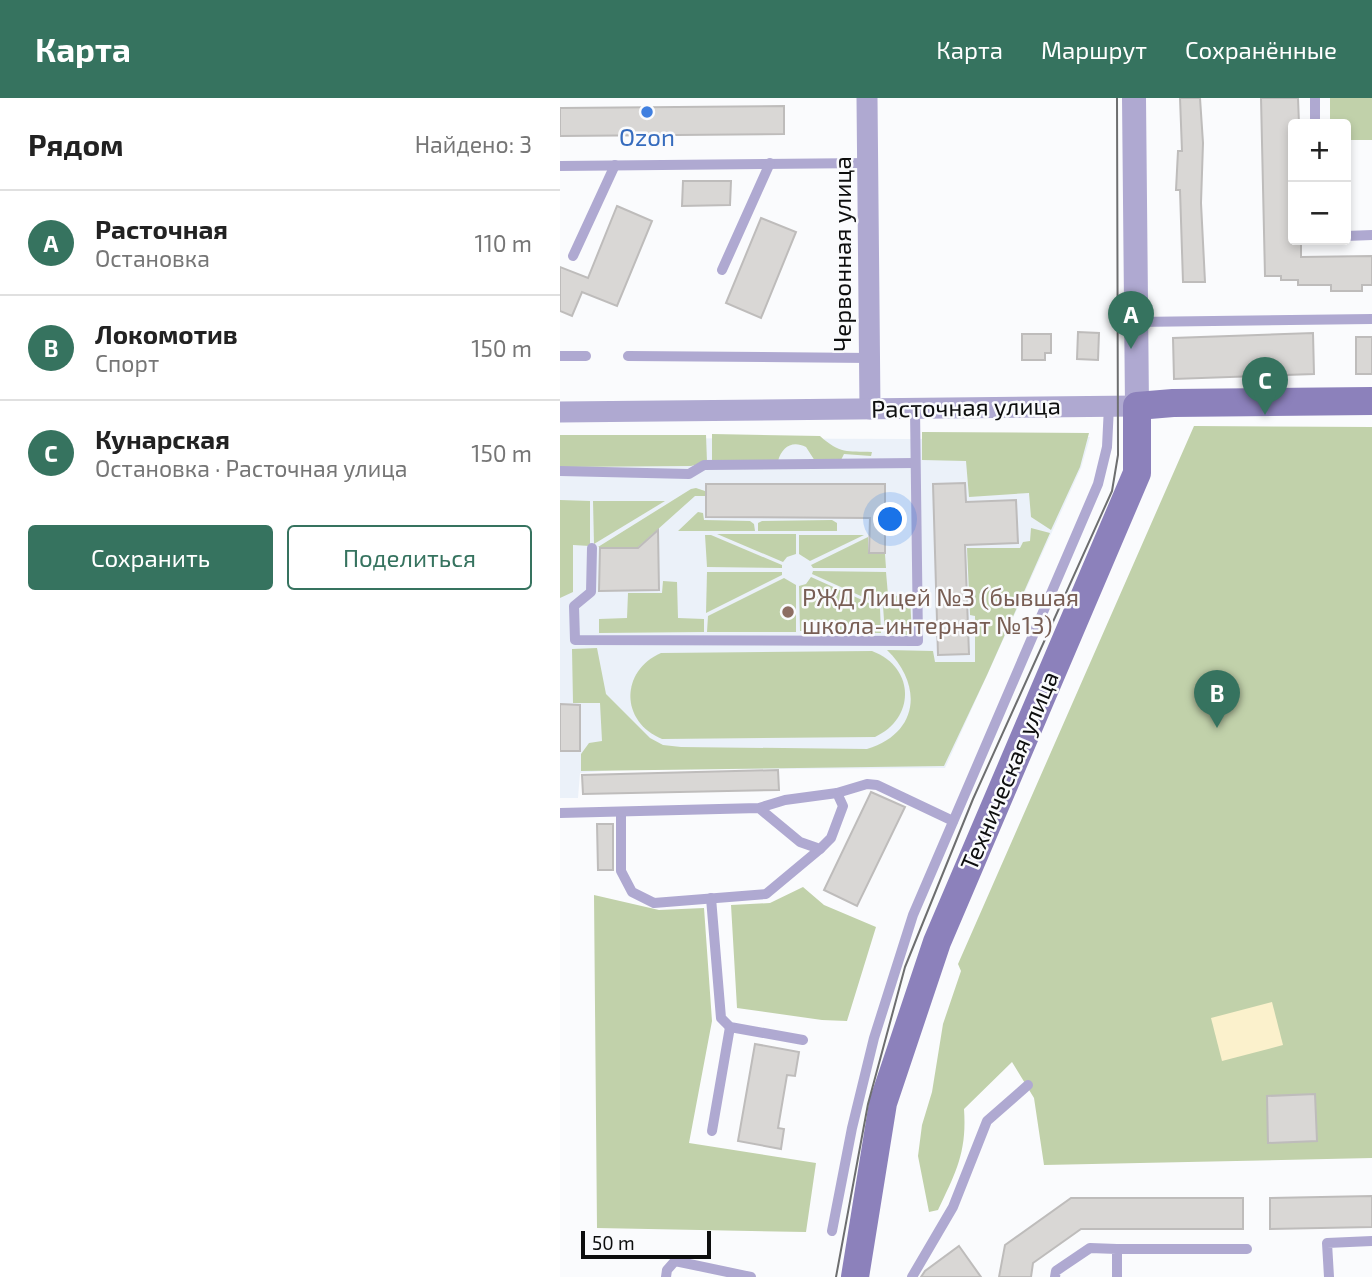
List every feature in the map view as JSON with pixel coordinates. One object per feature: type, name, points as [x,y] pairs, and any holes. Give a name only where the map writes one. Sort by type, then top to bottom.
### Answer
[{"type":"main road","name":"Расточная улица","points":[[1137,406],[1174,403],[1372,401]]},
{"type":"main road","name":"Техническая улица","points":[[855,1277],[883,1103],[937,943],[1138,473],[1137,406]]},
{"type":"street","name":"Червонная улица","points":[[867,98],[870,409]]},
{"type":"street","name":"Техническая улица","points":[[1134,98],[1137,406]]},
{"type":"street","name":"Расточная улица","points":[[560,412],[1137,406]]},
{"type":"lane","points":[[1315,98],[1315,119]]},
{"type":"lane","points":[[722,270],[770,163]]},
{"type":"lane","points":[[560,166],[869,163]]},
{"type":"lane","points":[[573,256],[615,165]]},
{"type":"lane","points":[[1351,236],[1372,235]]},
{"type":"lane","points":[[1135,323],[1372,319]]},
{"type":"lane","points":[[560,356],[586,356]]},
{"type":"lane","points":[[628,356],[870,358]]},
{"type":"lane","points":[[832,1231],[852,1128],[874,1038],[913,915],[1098,484],[1107,447],[1109,406]]},
{"type":"lane","points":[[592,548],[591,592],[574,606],[575,640],[918,641],[915,409]]},
{"type":"lane","points":[[560,471],[689,474],[704,465],[915,463]]},
{"type":"lane","points":[[560,813],[759,808],[785,800],[837,793],[867,784],[877,785],[953,821]]},
{"type":"lane","points":[[621,812],[621,871],[632,892],[654,903],[766,894],[831,838],[843,806],[837,793]]},
{"type":"lane","points":[[759,808],[800,842],[820,849]]},
{"type":"lane","points":[[711,898],[721,1018],[730,1027],[803,1040]]},
{"type":"lane","points":[[712,1131],[730,1027]]},
{"type":"lane","points":[[912,1277],[953,1207],[987,1121],[1028,1085]]},
{"type":"lane","points":[[1329,1277],[1328,1243],[1372,1241]]},
{"type":"lane","points":[[1055,1277],[1056,1271],[1090,1248],[1247,1249]]},
{"type":"lane","points":[[1117,1249],[1117,1277]]},
{"type":"lane","points":[[666,1277],[667,1270],[676,1261],[706,1272],[751,1277]]},
{"type":"shaded area","name":"РЖД Лицей №3 (бывшая школа-интернат №13)","points":[[1090,437],[1081,468],[945,768],[614,770],[580,773],[578,798],[560,798],[560,438]]},
{"type":"green space","points":[[1330,98],[1372,98],[1372,140],[1351,140],[1351,119],[1330,119]]},
{"type":"green space","points":[[1194,426],[1372,427],[1372,1158],[1044,1165],[1034,1098],[1012,1062],[964,1109],[964,1138],[959,1161],[938,1210],[929,1212],[918,1156],[943,1024],[961,971],[958,964]]},
{"type":"green space","points":[[922,432],[1089,433],[1080,467],[1051,530],[1031,517],[1029,493],[969,497],[966,461],[922,460]]},
{"type":"green space","points":[[712,434],[820,436],[839,449],[872,452],[871,456],[844,454],[841,460],[815,461],[806,447],[796,444],[788,446],[778,461],[712,461]]},
{"type":"green space","points":[[560,435],[706,435],[707,462],[691,466],[560,467]]},
{"type":"green space","points":[[691,489],[705,491],[705,496],[695,496],[638,547],[598,547]]},
{"type":"green space","points":[[560,500],[590,501],[590,546],[573,545],[573,592],[560,598]]},
{"type":"green space","points":[[593,501],[665,501],[594,544]]},
{"type":"green space","points":[[698,512],[703,513],[704,520],[750,521],[754,524],[755,531],[678,531]]},
{"type":"green space","points":[[832,520],[837,523],[837,531],[758,531],[758,523],[762,521]]},
{"type":"green space","points":[[1031,528],[1050,533],[944,766],[581,771],[581,754],[589,743],[602,741],[600,703],[573,703],[572,649],[597,648],[606,694],[650,738],[663,745],[867,749],[884,742],[897,732],[910,707],[907,679],[887,650],[933,651],[935,662],[975,662],[975,616],[970,615],[967,548],[1020,548],[1023,542],[1030,541]]},
{"type":"green space","points":[[717,534],[796,534],[796,554],[787,557],[783,562]]},
{"type":"green space","points":[[705,535],[711,535],[782,565],[782,568],[707,567]]},
{"type":"green space","points":[[799,535],[864,535],[810,561],[799,554]]},
{"type":"green space","points":[[868,537],[868,554],[885,554],[886,568],[813,568],[811,565]]},
{"type":"green space","points":[[813,571],[886,572],[888,595],[910,597],[912,635],[885,634],[883,606],[812,574]]},
{"type":"green space","points":[[707,572],[782,572],[782,575],[706,613]]},
{"type":"green space","points":[[811,577],[880,608],[881,633],[800,631],[799,586],[806,584]]},
{"type":"green space","points":[[784,578],[796,585],[796,632],[707,632],[708,616]]},
{"type":"green space","points":[[663,581],[677,582],[678,618],[704,619],[704,632],[599,633],[599,619],[627,618],[628,593],[662,593]]},
{"type":"green space","points":[[872,651],[896,669],[903,680],[905,693],[898,718],[888,729],[875,737],[662,739],[638,721],[632,709],[630,696],[638,672],[648,661],[661,653]]},
{"type":"green space","points":[[803,887],[824,905],[876,927],[847,1021],[737,1008],[731,905],[770,903]]},
{"type":"green space","points":[[594,895],[659,910],[704,908],[712,1021],[689,1143],[816,1163],[806,1232],[597,1228]]},
{"type":"sand","points":[[1272,1002],[1283,1045],[1222,1061],[1211,1018]]},
{"type":"building","points":[[1180,98],[1200,98],[1205,282],[1183,282],[1180,190],[1176,190],[1178,151],[1182,151]]},
{"type":"building","points":[[1261,98],[1298,98],[1299,119],[1288,119],[1288,245],[1301,245],[1301,257],[1372,256],[1372,285],[1362,285],[1362,291],[1331,291],[1331,285],[1298,285],[1298,280],[1265,276]]},
{"type":"building","points":[[784,106],[784,134],[560,136],[560,108]]},
{"type":"building","points":[[683,181],[731,181],[730,205],[682,206]]},
{"type":"building","points":[[617,206],[652,221],[617,306],[582,292],[572,316],[560,311],[560,267],[588,278]]},
{"type":"building","points":[[761,218],[796,232],[761,318],[726,303]]},
{"type":"building","points":[[1078,332],[1099,333],[1098,360],[1077,359]]},
{"type":"building","points":[[1313,333],[1314,374],[1174,379],[1173,338]]},
{"type":"building","points":[[1022,334],[1051,334],[1051,353],[1045,353],[1045,360],[1022,360]]},
{"type":"building","points":[[1356,337],[1372,337],[1372,374],[1356,374]]},
{"type":"building","points":[[965,483],[966,502],[1016,500],[1018,543],[965,545],[969,654],[938,655],[933,484]]},
{"type":"building","points":[[706,484],[885,484],[885,553],[869,553],[870,518],[706,517]]},
{"type":"building","points":[[658,530],[659,590],[599,591],[600,548],[638,548]]},
{"type":"building","points":[[560,704],[580,705],[580,751],[560,751]]},
{"type":"building","points":[[778,770],[779,790],[583,794],[582,775]]},
{"type":"building","points":[[871,792],[905,807],[857,906],[824,890]]},
{"type":"building","points":[[597,824],[613,824],[613,870],[598,870]]},
{"type":"building","points":[[755,1044],[799,1052],[795,1076],[787,1075],[778,1128],[784,1129],[781,1149],[738,1141]]},
{"type":"building","points":[[1315,1094],[1317,1141],[1268,1143],[1267,1096]]},
{"type":"building","points":[[1372,1196],[1372,1227],[1270,1229],[1270,1198]]},
{"type":"building","points":[[1071,1198],[1243,1198],[1243,1229],[1081,1229],[1033,1263],[1031,1277],[999,1277],[1005,1245]]},
{"type":"building","points":[[959,1246],[981,1277],[921,1277],[925,1271]]},
{"type":"tram line","points":[[836,1277],[868,1104],[905,967],[973,799],[1112,491],[1118,455],[1117,98]]},
{"type":"place","name":"Ozon","points":[[647,112]]},
{"type":"place","name":"Расточная","points":[[1131,349]]},
{"type":"place","name":"Кунарская","points":[[1265,415]]},
{"type":"place","name":"РЖД Лицей №3 (бывшая школа-интернат №13)","points":[[788,612]]},
{"type":"place","name":"Локомотив","points":[[1217,728]]}]
